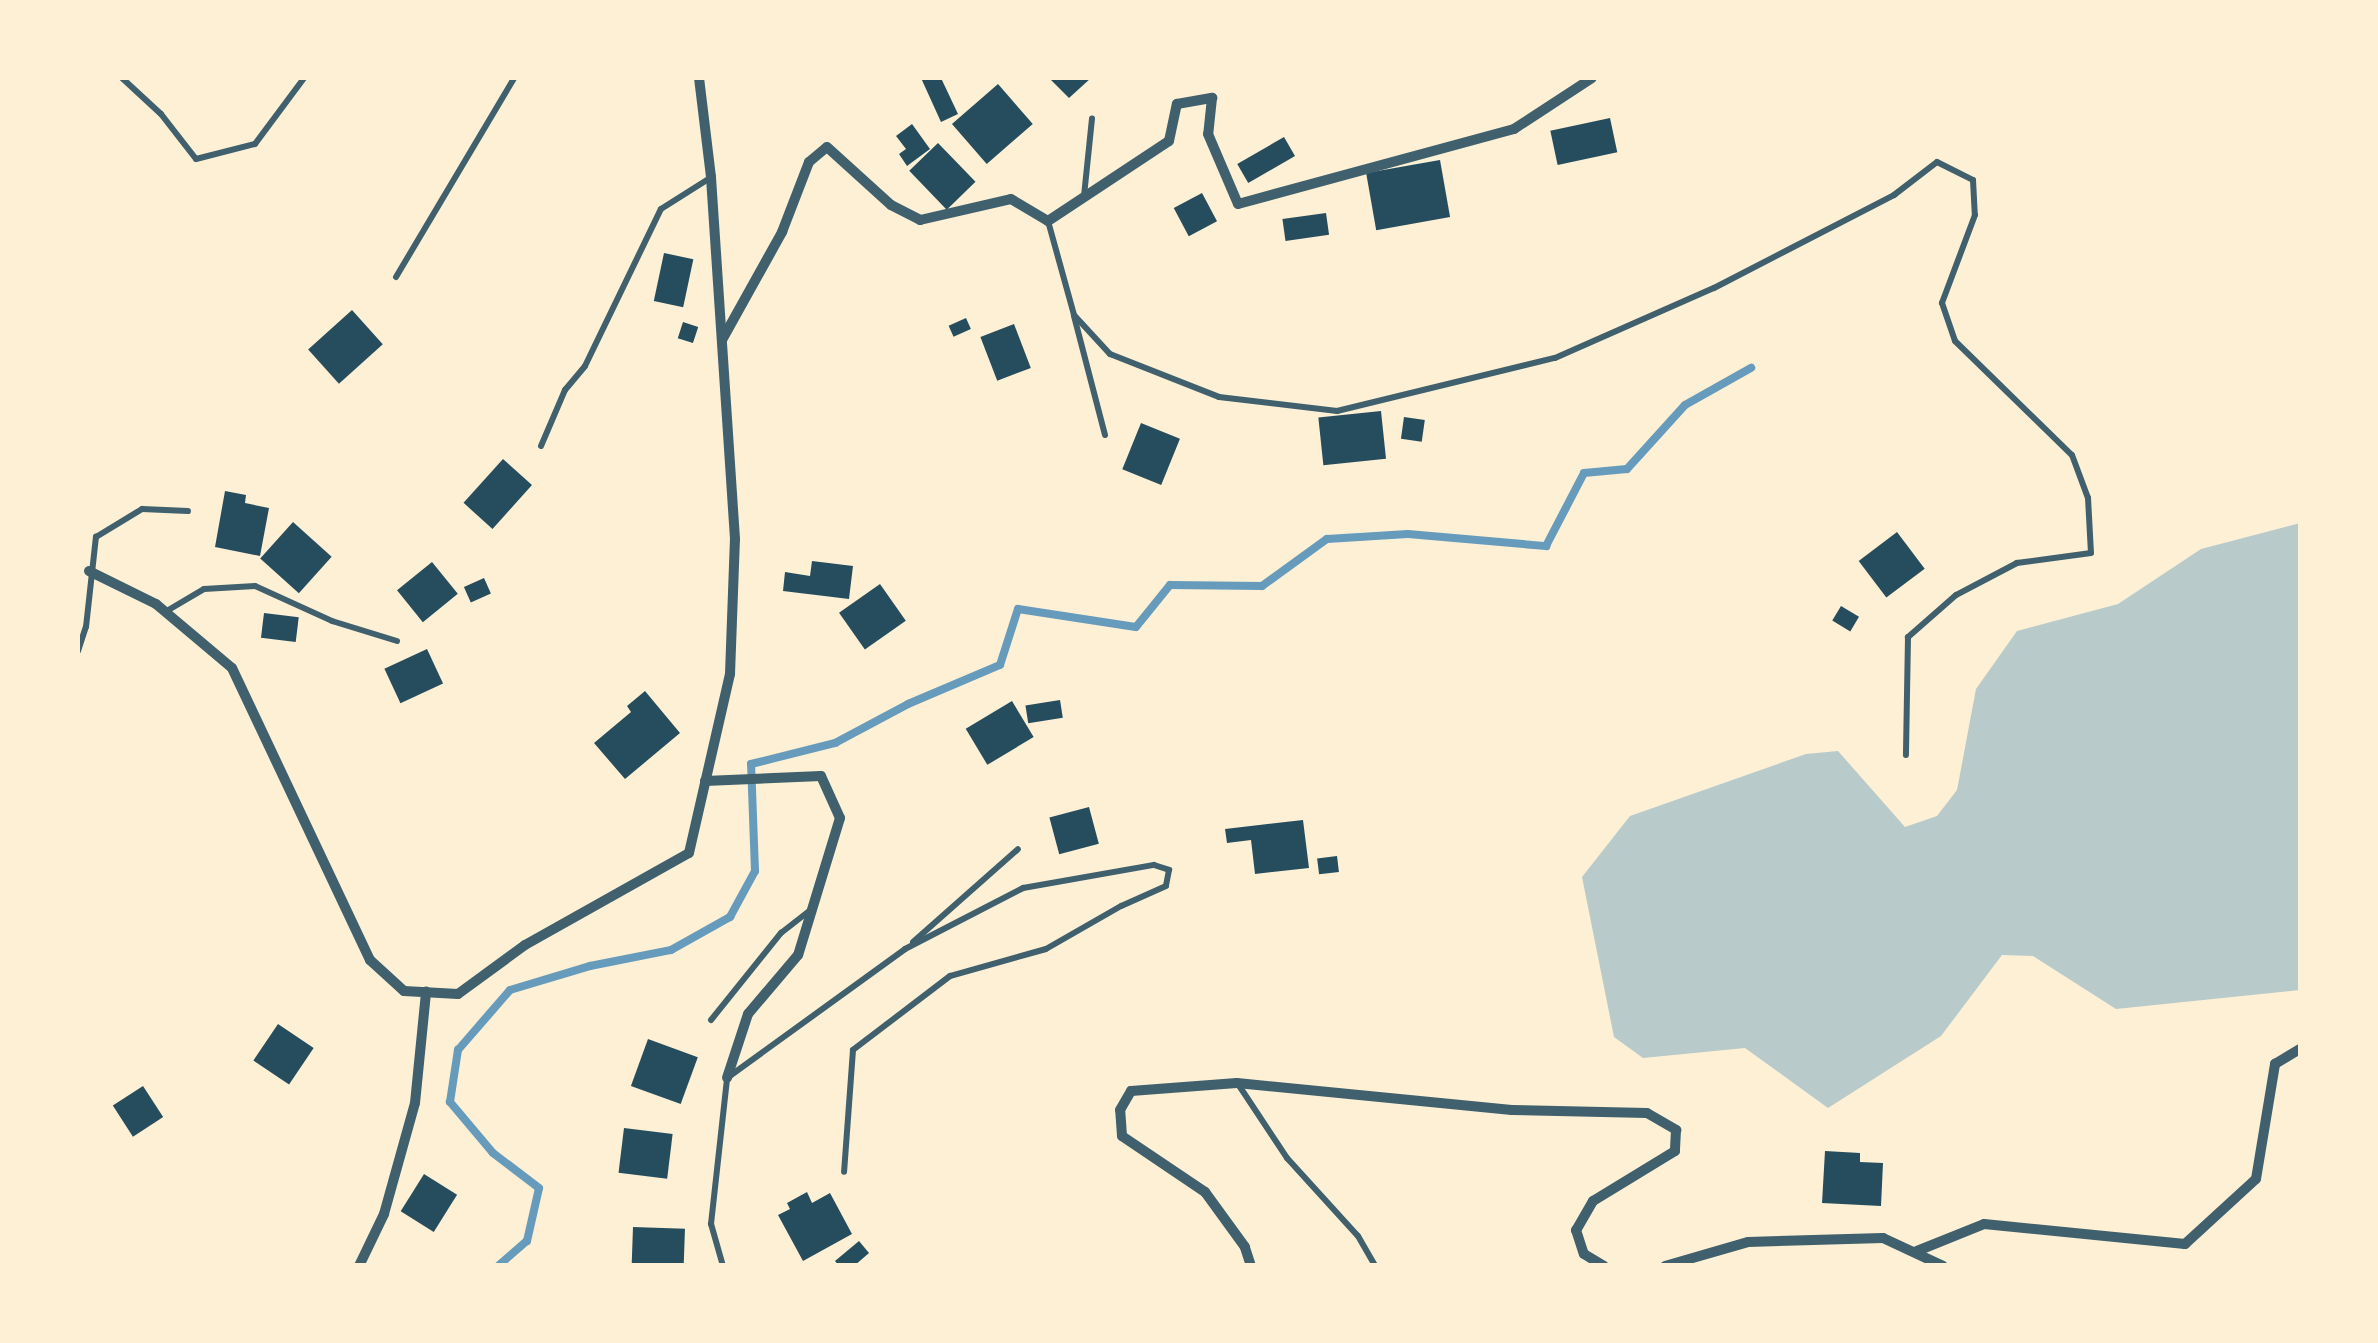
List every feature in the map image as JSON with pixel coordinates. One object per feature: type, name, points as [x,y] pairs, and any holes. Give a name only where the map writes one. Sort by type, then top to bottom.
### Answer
[{"type":"street","points":[[89,571],[156,604],[232,668],[370,960],[404,991],[458,994],[525,946],[689,853],[730,674],[735,539],[711,178],[699,78]]},
{"type":"street","points":[[722,341],[782,232],[809,162],[828,146],[892,205],[920,220],[1011,199],[1048,222],[1169,142],[1178,104],[1212,98],[1208,134],[1238,204],[1514,129],[1592,78]]},
{"type":"street","points":[[705,781],[821,776],[840,818],[798,955],[748,1014],[727,1078]]},
{"type":"street","points":[[358,1266],[384,1214],[414,1103],[426,992]]},
{"type":"street","points":[[1916,1251],[1984,1224],[2186,1244],[2256,1179],[2276,1064],[2300,1049]]},
{"type":"street","points":[[1251,1266],[1245,1247],[1205,1192],[1122,1136],[1120,1110],[1131,1090],[1237,1083],[1512,1110],[1647,1113],[1676,1130],[1676,1150],[1593,1201],[1576,1230],[1584,1254],[1604,1266]]},
{"type":"street","points":[[1665,1266],[1748,1242],[1883,1238],[1943,1266]]},
{"type":"lane","points":[[122,78],[162,114],[196,159],[254,144],[304,78]]},
{"type":"lane","points":[[396,277],[514,78]]},
{"type":"lane","points":[[1083,200],[1092,118]]},
{"type":"lane","points":[[1074,315],[1110,354],[1218,398],[1337,411],[1555,358],[1714,288],[1894,195],[1938,162],[1973,180],[1975,215],[1942,302],[1955,341],[2072,454],[2088,498],[2091,553],[2017,562],[1956,595],[1908,637],[1906,755]]},
{"type":"lane","points":[[541,446],[565,390],[585,366],[661,209],[711,178]]},
{"type":"lane","points":[[1048,222],[1105,436]]},
{"type":"lane","points":[[78,651],[86,627],[89,571],[96,537],[142,510],[188,511]]},
{"type":"lane","points":[[164,612],[204,590],[255,586],[332,621],[397,641]]},
{"type":"lane","points":[[723,1266],[710,1224],[727,1078],[905,950],[1018,848]]},
{"type":"lane","points":[[844,1172],[854,1050],[950,976],[1046,950],[1121,906],[1166,886],[1169,870],[1154,866],[1023,888],[905,950]]},
{"type":"lane","points":[[712,1020],[780,933],[813,908]]},
{"type":"lane","points":[[1237,1083],[1287,1158],[1358,1236],[1375,1266]]},
{"type":"shaded area","points":[[2300,523],[2300,990],[2116,1009],[2033,956],[2002,955],[1941,1036],[1828,1108],[1745,1048],[1643,1058],[1614,1037],[1582,877],[1630,816],[1806,754],[1838,751],[1905,827],[1937,816],[1957,790],[1976,689],[2017,631],[2118,604],[2201,549]]},
{"type":"building","points":[[921,78],[941,78],[958,114],[941,122]]},
{"type":"building","points":[[1049,78],[1091,78],[1069,98]]},
{"type":"building","points":[[998,84],[1033,124],[987,164],[952,124]]},
{"type":"building","points":[[1610,118],[1617,152],[1558,165],[1550,131]]},
{"type":"building","points":[[912,124],[930,149],[907,166],[899,154],[906,149],[896,136]]},
{"type":"building","points":[[1284,137],[1295,156],[1248,183],[1237,164]]},
{"type":"building","points":[[938,143],[976,182],[947,210],[909,171]]},
{"type":"building","points":[[1440,160],[1450,217],[1376,230],[1366,173]]},
{"type":"building","points":[[1202,193],[1217,221],[1189,236],[1174,208]]},
{"type":"building","points":[[1326,213],[1329,235],[1285,241],[1282,219]]},
{"type":"building","points":[[664,253],[693,259],[683,307],[654,301]]},
{"type":"building","points":[[352,310],[383,344],[339,384],[308,349]]},
{"type":"building","points":[[966,318],[971,329],[954,337],[949,326]]},
{"type":"building","points":[[683,322],[698,327],[693,343],[678,338]]},
{"type":"building","points":[[1014,324],[1031,368],[997,381],[980,337]]},
{"type":"building","points":[[1381,411],[1386,459],[1323,465],[1318,418]]},
{"type":"building","points":[[1404,417],[1425,420],[1422,442],[1401,439]]},
{"type":"building","points":[[1141,423],[1180,439],[1161,485],[1122,469]]},
{"type":"building","points":[[503,459],[532,485],[493,529],[464,503]]},
{"type":"building","points":[[225,491],[246,495],[245,503],[269,508],[260,556],[215,547]]},
{"type":"building","points":[[293,522],[332,557],[299,593],[260,558]]},
{"type":"building","points":[[1897,532],[1925,569],[1886,598],[1859,561]]},
{"type":"building","points":[[812,561],[853,566],[849,599],[783,591],[785,572],[810,576]]},
{"type":"building","points":[[432,562],[458,594],[423,622],[397,590]]},
{"type":"building","points":[[484,578],[491,594],[471,602],[464,587]]},
{"type":"building","points":[[880,584],[906,621],[865,650],[839,613]]},
{"type":"building","points":[[1841,606],[1859,617],[1850,631],[1832,621]]},
{"type":"building","points":[[264,613],[299,617],[296,642],[261,638]]},
{"type":"building","points":[[427,649],[443,683],[400,703],[384,669]]},
{"type":"building","points":[[645,691],[680,733],[625,779],[594,743],[631,712],[627,706]]},
{"type":"building","points":[[1060,700],[1063,718],[1028,723],[1025,705]]},
{"type":"building","points":[[1012,701],[1034,737],[987,765],[966,729]]},
{"type":"building","points":[[1089,807],[1099,844],[1059,854],[1049,818]]},
{"type":"building","points":[[1303,820],[1309,868],[1255,874],[1251,840],[1227,843],[1225,829]]},
{"type":"building","points":[[1337,856],[1339,872],[1319,874],[1317,858]]},
{"type":"building","points":[[278,1024],[314,1048],[289,1085],[253,1060]]},
{"type":"building","points":[[648,1039],[698,1057],[681,1104],[631,1086]]},
{"type":"building","points":[[143,1086],[163,1117],[133,1137],[113,1106]]},
{"type":"building","points":[[624,1128],[673,1134],[667,1179],[619,1173]]},
{"type":"building","points":[[1825,1151],[1860,1153],[1860,1162],[1883,1163],[1881,1206],[1822,1203]]},
{"type":"building","points":[[424,1174],[457,1195],[434,1232],[401,1211]]},
{"type":"building","points":[[807,1192],[812,1203],[830,1193],[852,1234],[803,1261],[778,1215],[790,1209],[787,1203]]},
{"type":"building","points":[[633,1227],[685,1229],[684,1266],[632,1266]]},
{"type":"building","points":[[859,1241],[869,1253],[854,1266],[839,1266],[835,1261]]},
{"type":"waterway","points":[[498,1266],[527,1241],[539,1188],[493,1153],[450,1102],[458,1050],[510,990],[590,966],[671,950],[730,917],[755,871],[751,764],[835,743],[908,704],[1000,665],[1018,609],[1136,627],[1170,585],[1262,586],[1327,539],[1408,534],[1546,546],[1584,473],[1627,469],[1685,405],[1751,368]]}]
